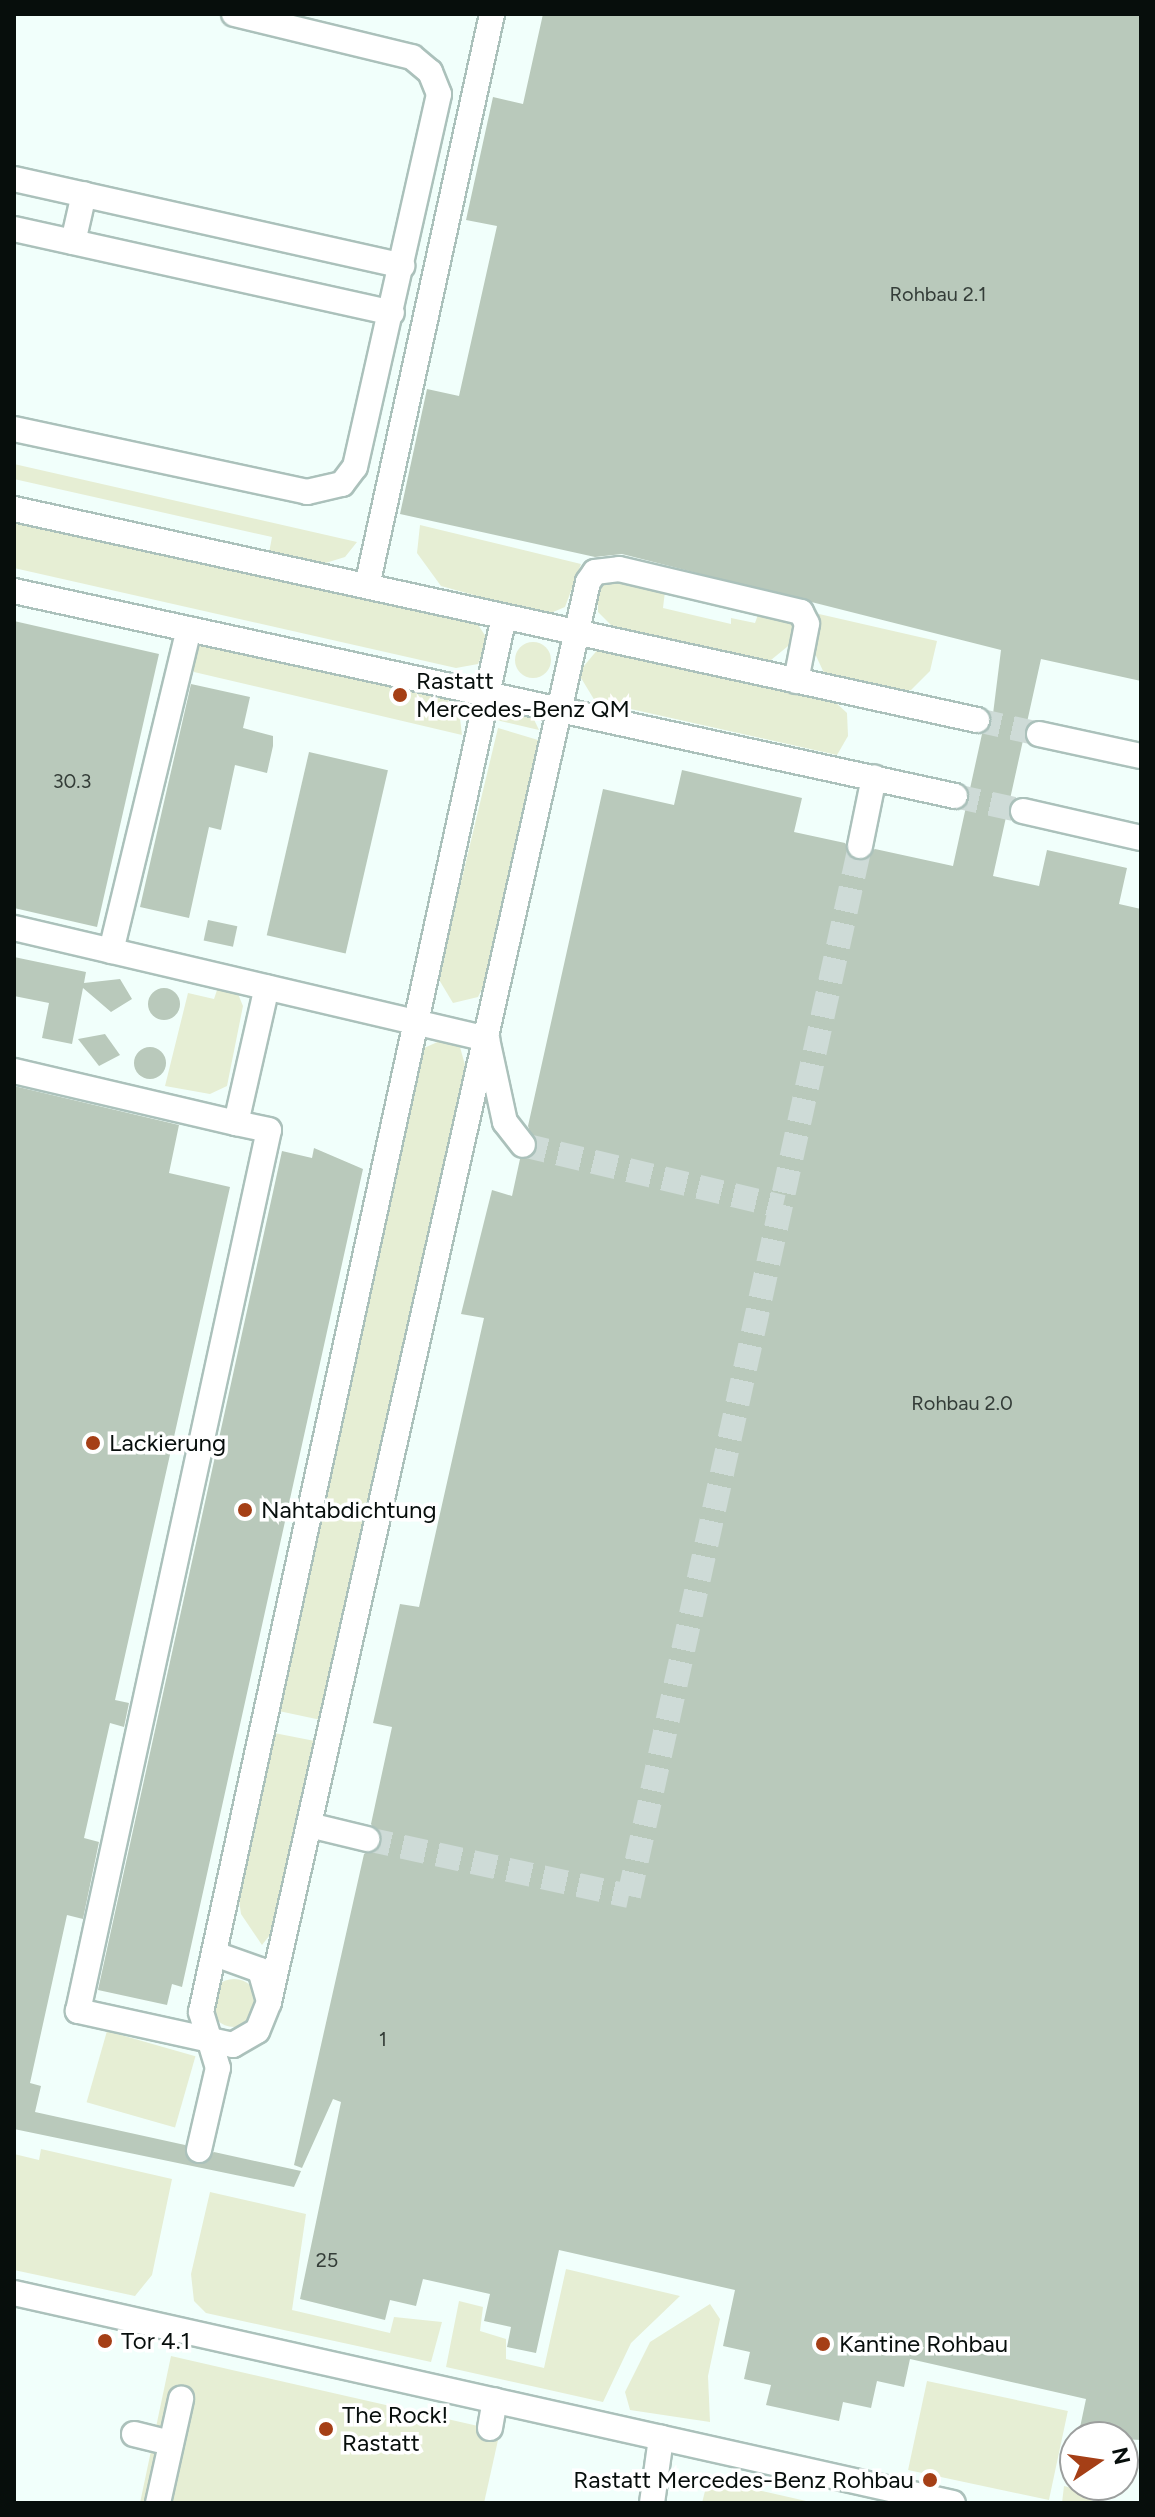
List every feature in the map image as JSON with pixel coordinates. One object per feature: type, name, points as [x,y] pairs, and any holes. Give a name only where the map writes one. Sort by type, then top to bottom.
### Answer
[{"type":"lane","points":[[14,429],[325,492],[355,467],[437,120],[430,72],[412,57],[234,14]]},
{"type":"lane","points":[[367,586],[492,14]]},
{"type":"lane","points":[[14,179],[402,266]]},
{"type":"lane","points":[[73,242],[84,194]]},
{"type":"lane","points":[[14,229],[392,313]]},
{"type":"lane","points":[[14,509],[977,720]]},
{"type":"lane","points":[[14,1071],[269,1130],[78,2011],[212,2043],[233,2045],[257,2031],[269,2002],[576,632],[595,572],[634,572],[801,612],[807,624],[796,681]]},
{"type":"lane","points":[[14,591],[955,796]]},
{"type":"lane","points":[[199,2150],[218,2068],[201,2012],[419,1021],[504,617]]},
{"type":"lane","points":[[111,951],[189,629]]},
{"type":"lane","points":[[1039,734],[1141,756]]},
{"type":"lane","points":[[860,846],[874,777]]},
{"type":"lane","points":[[1023,811],[1141,838]]},
{"type":"lane","points":[[14,928],[487,1039]]},
{"type":"lane","points":[[236,1123],[267,987]]},
{"type":"lane","points":[[487,1039],[505,1122],[523,1145]]},
{"type":"lane","points":[[309,1825],[367,1839]]},
{"type":"lane","points":[[215,1954],[260,1970],[269,2002]]},
{"type":"lane","points":[[14,2293],[953,2503]]},
{"type":"lane","points":[[158,2503],[181,2399]]},
{"type":"lane","points":[[490,2428],[495,2400]]},
{"type":"lane","points":[[134,2434],[171,2443]]},
{"type":"lane","points":[[652,2503],[661,2438]]},
{"type":"green space","points":[[14,464],[357,542],[345,557],[319,565],[269,553],[272,537],[14,479]]},
{"type":"green space","points":[[14,519],[475,620],[488,640],[478,664],[456,668],[14,568]]},
{"type":"green space","points":[[420,525],[581,564],[565,607],[546,615],[441,586],[417,553]]},
{"type":"green space","points":[[609,580],[665,591],[663,608],[731,624],[731,618],[755,623],[759,612],[786,618],[795,628],[793,642],[771,660],[752,660],[615,629],[598,612],[598,588]]},
{"type":"green space","points":[[819,614],[937,641],[930,671],[911,690],[897,691],[824,673],[811,645]]},
{"type":"green space","points":[[533,642],[546,647],[551,660],[546,673],[533,678],[520,673],[515,660],[520,647]]},
{"type":"green space","points":[[197,643],[447,699],[459,710],[462,735],[194,672],[190,655]]},
{"type":"green space","points":[[599,648],[833,700],[847,713],[848,736],[837,755],[595,701],[578,673]]},
{"type":"green space","points":[[510,709],[530,711],[539,730],[496,720]]},
{"type":"green space","points":[[498,728],[538,740],[485,983],[478,997],[453,1003],[438,978]]},
{"type":"green space","points":[[219,984],[238,994],[243,1006],[227,1086],[210,1094],[165,1086],[188,993],[214,999]]},
{"type":"green space","points":[[442,1040],[460,1047],[465,1065],[321,1720],[274,1710],[424,1048]]},
{"type":"green space","points":[[274,1733],[315,1741],[273,1931],[262,1945],[241,1914],[237,1887]]},
{"type":"green space","points":[[234,1979],[251,1986],[258,2003],[251,2020],[234,2027],[217,2020],[210,2003],[217,1986]]},
{"type":"green space","points":[[107,2031],[195,2056],[175,2127],[87,2102]]},
{"type":"green space","points":[[41,2149],[172,2179],[152,2275],[135,2296],[14,2270],[14,2154],[39,2160]]},
{"type":"green space","points":[[210,2192],[306,2214],[292,2310],[390,2333],[394,2317],[442,2322],[431,2362],[206,2313],[194,2301],[191,2274]]},
{"type":"green space","points":[[566,2269],[680,2296],[631,2343],[603,2402],[446,2367],[459,2301],[483,2307],[480,2331],[506,2339],[506,2359],[544,2368]]},
{"type":"green space","points":[[710,2304],[720,2319],[708,2376],[710,2422],[630,2410],[625,2392],[650,2342]]},
{"type":"green space","name":"The Rock! Rastatt","points":[[171,2356],[500,2431],[484,2503],[140,2503]]},
{"type":"green space","points":[[927,2381],[1068,2411],[1066,2421],[1059,2421],[1059,2453],[1049,2500],[908,2470]]},
{"type":"green space","points":[[708,2479],[815,2503],[702,2503]]},
{"type":"green space","points":[[1062,2501],[1091,2501],[1091,2503]]},
{"type":"building","points":[[543,14],[1141,14],[1141,681],[1041,659],[993,876],[1039,886],[1047,850],[1127,868],[1119,904],[1141,909],[1141,2440],[1139,2421],[1081,2421],[1086,2399],[910,2359],[904,2387],[877,2381],[871,2408],[843,2402],[839,2421],[766,2405],[771,2385],[744,2379],[750,2352],[723,2346],[735,2290],[559,2250],[536,2353],[507,2347],[511,2327],[484,2321],[490,2294],[423,2279],[416,2306],[390,2300],[385,2320],[300,2299],[341,2102],[333,2099],[302,2168],[294,2165],[364,1854],[382,1842],[371,1824],[392,1727],[373,1723],[400,1604],[419,1607],[484,1318],[461,1314],[492,1190],[512,1196],[520,1159],[537,1150],[528,1126],[603,789],[674,805],[682,770],[802,798],[794,832],[845,843],[856,860],[875,849],[953,866],[982,734],[992,722],[1001,650],[622,554],[595,557],[400,514],[427,389],[459,396],[497,226],[466,220],[493,97],[523,104]]},
{"type":"building","points":[[14,621],[159,654],[97,927],[14,908]]},
{"type":"building","points":[[191,684],[250,697],[243,728],[273,736],[273,746],[267,773],[235,765],[221,830],[209,827],[189,918],[140,907]]},
{"type":"building","points":[[309,752],[388,770],[346,953],[267,935]]},
{"type":"building","points":[[208,920],[237,926],[233,947],[204,941]]},
{"type":"building","points":[[14,957],[86,972],[84,983],[120,979],[132,999],[111,1012],[83,988],[72,1044],[42,1038],[49,1003],[14,996]]},
{"type":"building","points":[[164,988],[176,992],[180,1004],[176,1016],[164,1020],[152,1016],[148,1004],[152,992]]},
{"type":"building","points":[[105,1034],[120,1055],[99,1066],[78,1039]]},
{"type":"building","points":[[150,1047],[162,1051],[166,1063],[162,1075],[150,1079],[138,1075],[134,1063],[138,1051]]},
{"type":"building","name":"Lackierung","points":[[14,1086],[179,1125],[169,1173],[230,1187],[115,1700],[129,1703],[124,1727],[110,1723],[84,1838],[99,1842],[83,1919],[67,1915],[30,2083],[41,2086],[35,2112],[185,2145],[195,2164],[214,2152],[301,2171],[294,2187],[14,2129]]},
{"type":"building","name":"Nahtabdichtung","points":[[314,1148],[363,1169],[182,1987],[172,1984],[167,2005],[98,1990],[282,1151],[312,1158]]},
{"type":"tunnel","points":[[977,720],[1039,734]]},
{"type":"tunnel","points":[[955,796],[1023,811]]},
{"type":"tunnel","points":[[367,1839],[629,1896],[860,846]]},
{"type":"tunnel","points":[[523,1145],[783,1207]]},
{"type":"place","name":"Rastatt Mercedes-Benz QM","points":[[400,695]]},
{"type":"place","name":"Lackierung","points":[[93,1443]]},
{"type":"place","name":"Nahtabdichtung","points":[[245,1510]]},
{"type":"place","name":"Tor 4.1","points":[[105,2341]]},
{"type":"place","name":"Kantine Rohbau","points":[[823,2344]]},
{"type":"place","name":"The Rock! Rastatt","points":[[326,2429]]},
{"type":"place","name":"Rastatt Mercedes-Benz Rohbau","points":[[930,2480]]}]
